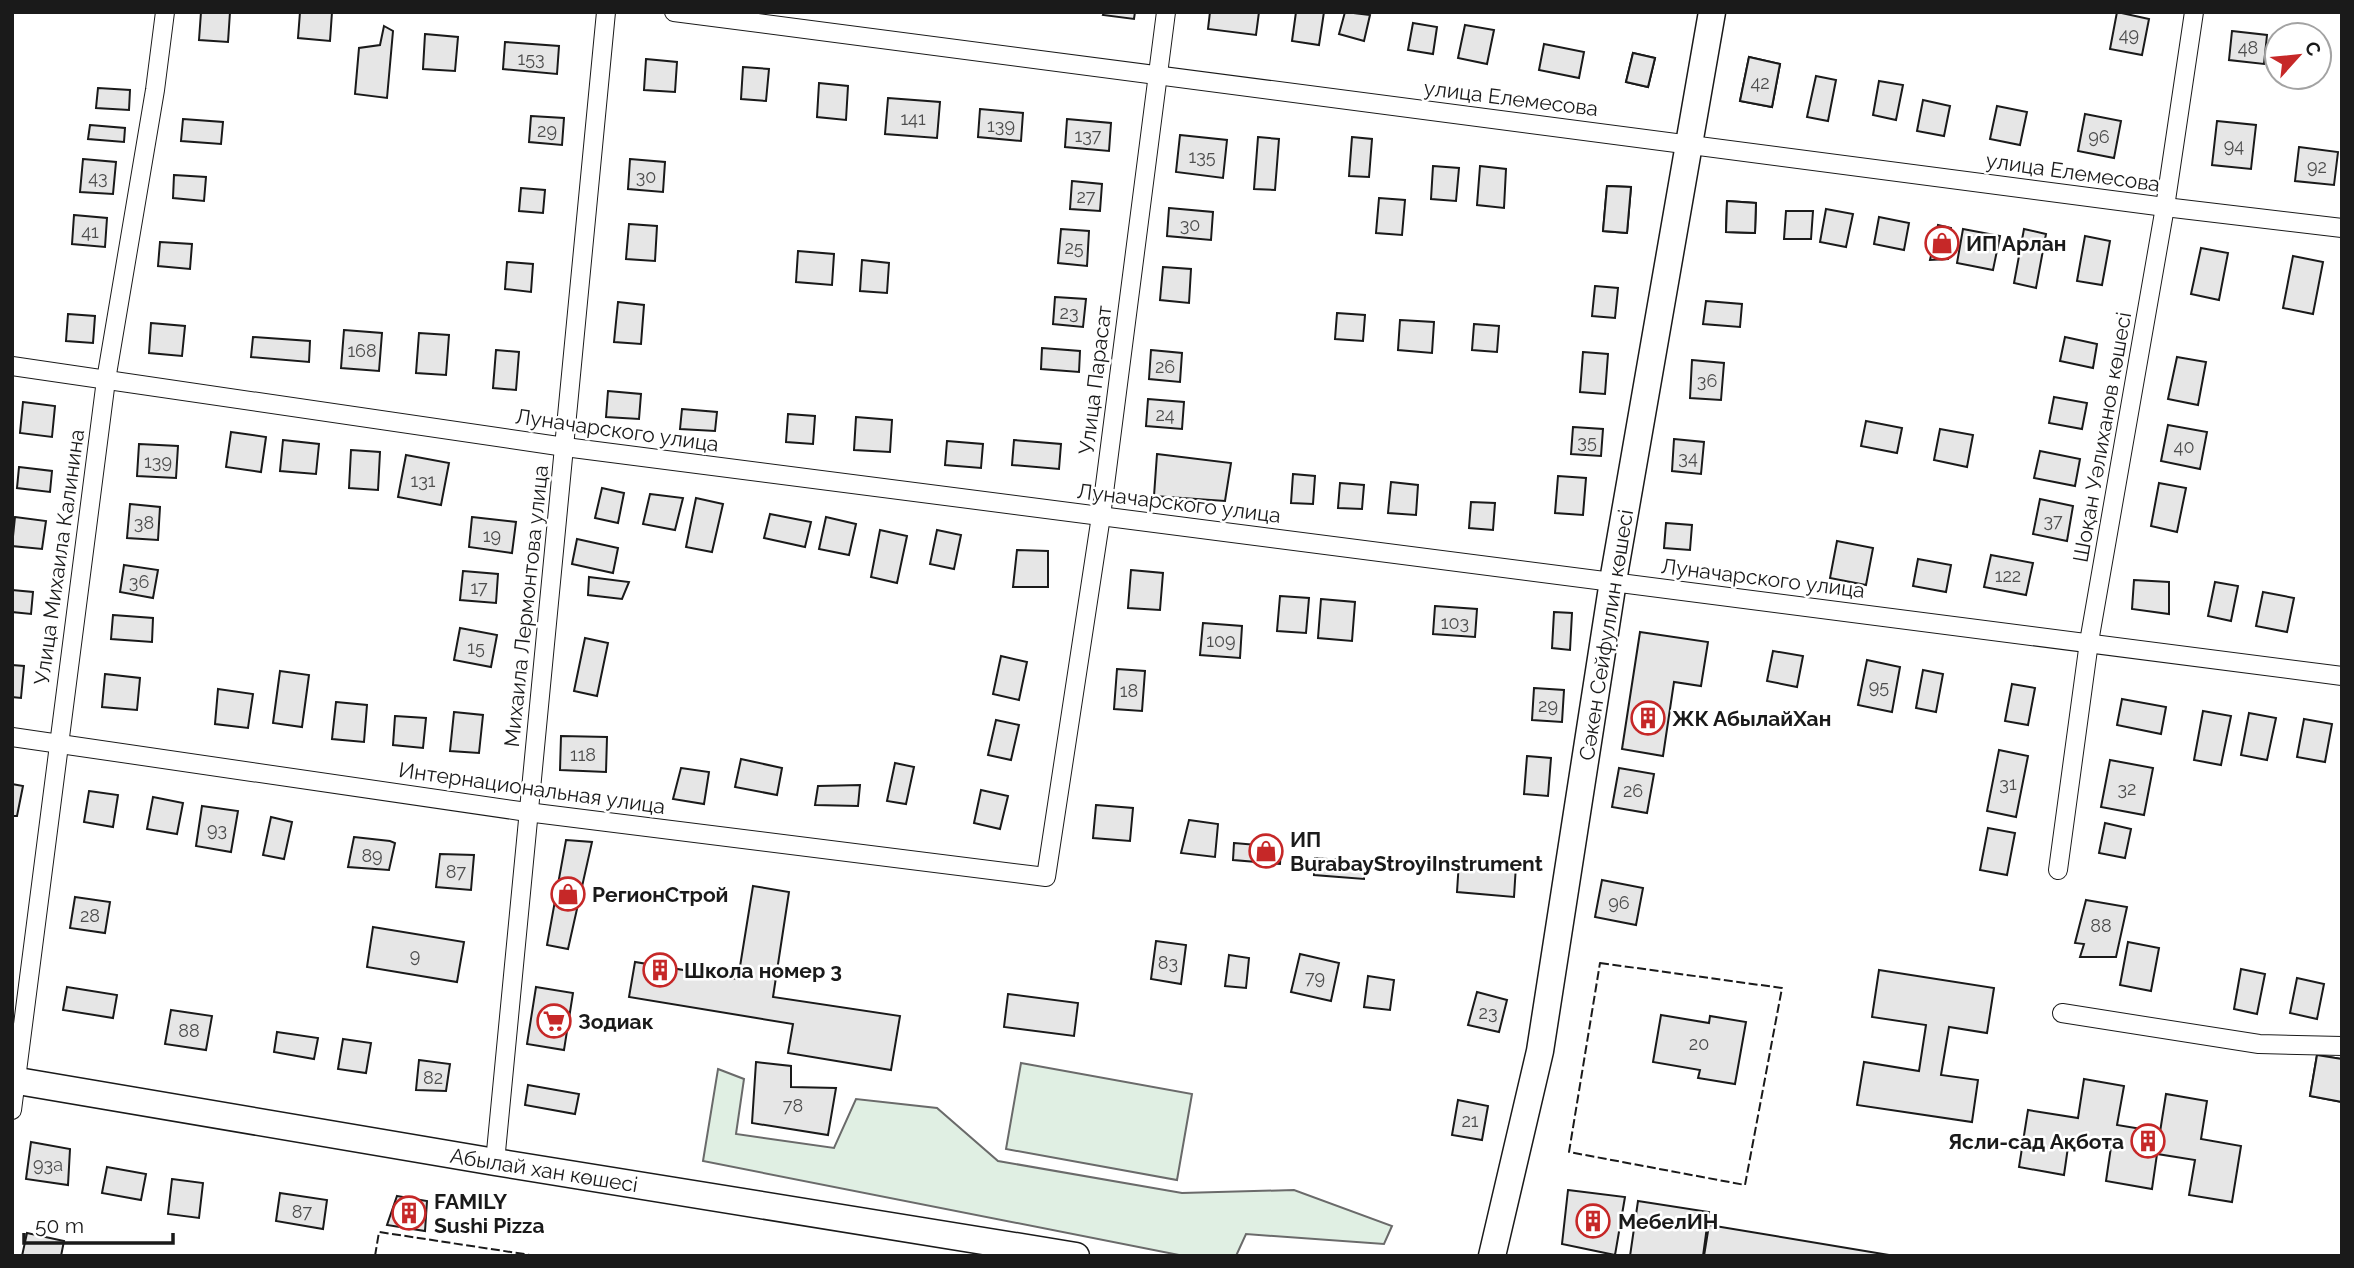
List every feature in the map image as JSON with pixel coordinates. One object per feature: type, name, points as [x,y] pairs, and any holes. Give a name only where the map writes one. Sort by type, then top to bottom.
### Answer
[{"type":"street","name":"Улица Михаила Калинина","points":[[12,1110],[106,380],[155,90],[165,12]]},
{"type":"street","name":"Михаила Лермонтова улица","points":[[495,1163],[606,12]]},
{"type":"street","name":"улица Елемесова","points":[[674,12],[2165,208],[2342,228]]},
{"type":"street","name":"Улица Парасат","points":[[1046,877],[1101,516],[1166,12]]},
{"type":"street","name":"Сәкен Сейфуллин көшесі","points":[[1492,1256],[1540,1051],[1613,582],[1712,12]]},
{"type":"street","name":"Шоқан Уәлиханов көшесі","points":[[2058,870],[2089,642],[2165,208],[2194,12]]},
{"type":"street","name":"Луначарского улица","points":[[12,366],[565,447],[2342,676]]},
{"type":"street","name":"Интернациональная улица","points":[[12,737],[527,812],[1046,877]]},
{"type":"street","points":[[2062,1013],[2259,1044],[2342,1046]]},
{"type":"street","name":"Абылай хан көшесі","points":[[15,1080],[495,1163],[1076,1256]]},
{"type":"green space","points":[[1021,1063],[1192,1094],[1177,1180],[1006,1149]]},
{"type":"green space","points":[[718,1069],[744,1079],[736,1134],[834,1148],[856,1099],[937,1108],[998,1161],[1182,1193],[1294,1190],[1392,1226],[1384,1244],[1246,1234],[1236,1256],[1184,1256],[703,1161]]},
{"type":"building","points":[[201,12],[230,12],[228,42],[199,40]]},
{"type":"building","points":[[300,12],[332,12],[330,41],[298,38]]},
{"type":"building","points":[[1104,12],[1135,12],[1134,19],[1103,15]]},
{"type":"building","points":[[1210,12],[1259,12],[1256,35],[1208,29]]},
{"type":"building","points":[[1296,12],[1324,12],[1319,45],[1292,41]]},
{"type":"building","points":[[1345,12],[1370,15],[1364,41],[1339,34]]},
{"type":"building","points":[[2117,12],[2149,19],[2142,55],[2110,49]]},
{"type":"building","points":[[1413,23],[1437,27],[1433,54],[1408,50]]},
{"type":"building","points":[[1465,25],[1494,30],[1487,64],[1458,58]]},
{"type":"building","points":[[384,26],[393,31],[387,98],[355,94],[359,48],[380,45]]},
{"type":"building","points":[[2232,31],[2263,35],[2263,64],[2229,60]]},
{"type":"building","points":[[425,34],[458,37],[455,71],[423,69]]},
{"type":"building","points":[[505,42],[559,46],[557,74],[503,69]]},
{"type":"building","points":[[1544,44],[1584,52],[1579,78],[1539,70]]},
{"type":"building","points":[[1633,53],[1655,58],[1648,87],[1626,82]]},
{"type":"building","points":[[1633,53],[1655,58],[1648,87],[1626,82]]},
{"type":"building","points":[[1749,57],[1780,64],[1772,107],[1740,101]]},
{"type":"building","points":[[1749,57],[1780,64],[1772,107],[1740,101]]},
{"type":"building","points":[[646,59],[677,62],[675,92],[644,90]]},
{"type":"building","points":[[743,67],[769,69],[766,101],[741,99]]},
{"type":"building","points":[[1816,76],[1836,80],[1828,121],[1807,117]]},
{"type":"building","points":[[1879,81],[1903,85],[1896,120],[1873,115]]},
{"type":"building","points":[[819,83],[848,86],[846,120],[817,117]]},
{"type":"building","points":[[98,88],[130,90],[129,110],[96,108]]},
{"type":"building","points":[[888,98],[940,102],[937,138],[885,134]]},
{"type":"building","points":[[1923,100],[1950,106],[1944,136],[1917,131]]},
{"type":"building","points":[[1997,106],[2027,112],[2020,145],[1990,139]]},
{"type":"building","points":[[980,109],[1023,113],[1021,141],[978,137]]},
{"type":"building","points":[[2085,114],[2121,121],[2114,158],[2078,151]]},
{"type":"building","points":[[531,116],[564,118],[562,145],[529,142]]},
{"type":"building","points":[[183,119],[223,122],[221,144],[181,141]]},
{"type":"building","points":[[1067,119],[1111,123],[1109,151],[1065,147]]},
{"type":"building","points":[[2217,121],[2256,125],[2251,169],[2212,165]]},
{"type":"building","points":[[90,125],[125,128],[124,142],[88,139]]},
{"type":"building","points":[[1180,135],[1227,140],[1223,178],[1176,172]]},
{"type":"building","points":[[1258,137],[1279,139],[1275,190],[1254,189]]},
{"type":"building","points":[[1352,137],[1372,139],[1369,177],[1349,176]]},
{"type":"building","points":[[2299,147],[2338,152],[2334,185],[2295,181]]},
{"type":"building","points":[[83,159],[116,162],[113,194],[80,192]]},
{"type":"building","points":[[630,159],[665,162],[663,192],[628,189]]},
{"type":"building","points":[[1433,166],[1459,168],[1456,201],[1431,199]]},
{"type":"building","points":[[1480,166],[1506,169],[1504,208],[1477,205]]},
{"type":"building","points":[[174,175],[206,177],[204,201],[173,198]]},
{"type":"building","points":[[1072,181],[1102,184],[1100,211],[1070,209]]},
{"type":"building","points":[[1607,186],[1631,187],[1627,233],[1603,231]]},
{"type":"building","points":[[1607,186],[1631,187],[1627,233],[1603,231]]},
{"type":"building","points":[[521,188],[545,190],[543,213],[519,211]]},
{"type":"building","points":[[1379,198],[1405,200],[1402,235],[1376,233]]},
{"type":"building","points":[[1727,201],[1756,203],[1755,233],[1726,232]]},
{"type":"building","points":[[1727,201],[1756,203],[1755,233],[1726,232]]},
{"type":"building","points":[[1169,208],[1213,212],[1211,240],[1167,236]]},
{"type":"building","points":[[1826,209],[1853,214],[1846,247],[1820,242]]},
{"type":"building","points":[[1786,211],[1813,211],[1811,239],[1784,239]]},
{"type":"building","points":[[74,215],[107,218],[105,247],[72,244]]},
{"type":"building","points":[[1879,217],[1909,223],[1904,250],[1874,244]]},
{"type":"building","points":[[629,224],[657,226],[655,261],[626,259]]},
{"type":"building","name":"ИП Арлан","points":[[1938,225],[1951,228],[1948,259],[1930,260]]},
{"type":"building","points":[[1061,229],[1089,231],[1087,266],[1058,263]]},
{"type":"building","points":[[1963,229],[2000,236],[1993,270],[1957,263]]},
{"type":"building","points":[[2024,229],[2046,234],[2036,288],[2014,283]]},
{"type":"building","points":[[2085,236],[2110,241],[2102,285],[2077,281]]},
{"type":"building","points":[[160,242],[192,244],[190,269],[158,266]]},
{"type":"building","points":[[2201,248],[2228,253],[2219,300],[2191,294]]},
{"type":"building","points":[[798,251],[834,254],[832,285],[796,282]]},
{"type":"building","points":[[2293,256],[2323,262],[2313,314],[2283,308]]},
{"type":"building","points":[[862,260],[889,263],[887,293],[860,291]]},
{"type":"building","points":[[507,262],[533,264],[531,292],[505,289]]},
{"type":"building","points":[[1163,267],[1191,269],[1189,303],[1160,300]]},
{"type":"building","points":[[1595,286],[1618,288],[1615,318],[1592,316]]},
{"type":"building","points":[[1055,297],[1086,299],[1083,327],[1053,324]]},
{"type":"building","points":[[1706,301],[1742,304],[1740,327],[1703,324]]},
{"type":"building","points":[[618,302],[644,305],[641,344],[614,342]]},
{"type":"building","points":[[1337,313],[1365,315],[1363,341],[1335,339]]},
{"type":"building","points":[[68,314],[95,316],[93,343],[66,341]]},
{"type":"building","points":[[1400,320],[1434,322],[1432,353],[1398,350]]},
{"type":"building","points":[[151,323],[185,326],[182,356],[149,353]]},
{"type":"building","points":[[1474,324],[1499,326],[1497,352],[1472,350]]},
{"type":"building","points":[[344,330],[382,333],[379,371],[341,368]]},
{"type":"building","points":[[419,333],[449,335],[446,375],[416,373]]},
{"type":"building","points":[[253,337],[310,341],[309,362],[251,357]]},
{"type":"building","points":[[2065,337],[2097,344],[2093,368],[2060,361]]},
{"type":"building","points":[[1042,348],[1080,351],[1079,372],[1041,369]]},
{"type":"building","points":[[496,350],[519,352],[516,390],[493,388]]},
{"type":"building","points":[[1151,350],[1182,353],[1180,382],[1149,379]]},
{"type":"building","points":[[1583,352],[1608,354],[1605,394],[1580,392]]},
{"type":"building","points":[[2177,357],[2206,362],[2198,405],[2168,399]]},
{"type":"building","points":[[1692,360],[1724,363],[1721,400],[1690,398]]},
{"type":"building","points":[[608,391],[641,394],[639,419],[606,417]]},
{"type":"building","points":[[2054,397],[2087,403],[2082,429],[2049,423]]},
{"type":"building","points":[[1148,399],[1184,402],[1182,429],[1146,426]]},
{"type":"building","points":[[23,402],[55,406],[52,437],[20,433]]},
{"type":"building","points":[[682,409],[717,412],[715,431],[680,429]]},
{"type":"building","points":[[788,414],[815,416],[813,444],[786,442]]},
{"type":"building","points":[[856,417],[892,420],[890,452],[854,450]]},
{"type":"building","points":[[1866,421],[1902,428],[1897,453],[1861,446]]},
{"type":"building","points":[[2168,425],[2207,432],[2200,469],[2161,461]]},
{"type":"building","points":[[1573,427],[1603,429],[1601,456],[1571,454]]},
{"type":"building","points":[[1940,429],[1973,435],[1967,467],[1934,460]]},
{"type":"building","points":[[231,432],[266,437],[261,472],[226,467]]},
{"type":"building","points":[[1674,439],[1704,442],[1701,474],[1672,471]]},
{"type":"building","points":[[283,440],[319,444],[316,474],[280,471]]},
{"type":"building","points":[[1014,440],[1061,444],[1059,469],[1012,465]]},
{"type":"building","points":[[947,441],[983,444],[981,468],[945,465]]},
{"type":"building","points":[[139,444],[178,446],[176,478],[137,476]]},
{"type":"building","points":[[351,450],[380,452],[378,490],[349,488]]},
{"type":"building","points":[[2040,451],[2080,459],[2075,486],[2034,478]]},
{"type":"building","points":[[1157,454],[1231,463],[1225,501],[1154,496]]},
{"type":"building","points":[[406,455],[449,463],[441,505],[398,497]]},
{"type":"building","points":[[19,467],[52,471],[50,492],[17,488]]},
{"type":"building","points":[[1293,474],[1315,476],[1313,504],[1291,503]]},
{"type":"building","points":[[1558,476],[1586,478],[1583,515],[1555,513]]},
{"type":"building","points":[[1391,482],[1418,485],[1416,515],[1388,513]]},
{"type":"building","points":[[1340,483],[1364,485],[1362,509],[1338,508]]},
{"type":"building","points":[[2159,483],[2186,488],[2177,532],[2151,526]]},
{"type":"building","points":[[602,488],[624,493],[618,523],[595,518]]},
{"type":"building","points":[[650,494],[683,498],[675,530],[643,524]]},
{"type":"building","points":[[696,498],[723,504],[712,552],[686,547]]},
{"type":"building","points":[[2040,499],[2073,506],[2067,541],[2033,534]]},
{"type":"building","points":[[1471,502],[1495,503],[1493,530],[1469,528]]},
{"type":"building","points":[[130,504],[160,507],[158,540],[127,538]]},
{"type":"building","points":[[770,514],[811,522],[805,547],[764,538]]},
{"type":"building","points":[[15,517],[46,521],[42,549],[12,546]]},
{"type":"building","points":[[472,517],[516,522],[512,553],[469,547]]},
{"type":"building","points":[[826,517],[856,524],[849,555],[819,549]]},
{"type":"building","points":[[1666,523],[1692,525],[1690,550],[1664,548]]},
{"type":"building","points":[[880,530],[907,536],[897,583],[871,577]]},
{"type":"building","points":[[937,530],[961,535],[954,569],[930,564]]},
{"type":"building","points":[[577,539],[618,548],[613,573],[572,564]]},
{"type":"building","points":[[1837,541],[1873,548],[1866,585],[1830,578]]},
{"type":"building","points":[[1017,550],[1048,551],[1048,587],[1013,587]]},
{"type":"building","points":[[1991,555],[2033,563],[2026,595],[1984,587]]},
{"type":"building","points":[[1918,559],[1951,565],[1946,592],[1913,586]]},
{"type":"building","points":[[124,565],[158,570],[153,598],[120,592]]},
{"type":"building","points":[[1131,570],[1163,573],[1160,610],[1128,608]]},
{"type":"building","points":[[463,571],[498,574],[496,603],[460,600]]},
{"type":"building","points":[[589,577],[629,582],[622,599],[588,595]]},
{"type":"building","points":[[2134,580],[2169,582],[2169,614],[2132,609]]},
{"type":"building","points":[[2215,582],[2238,586],[2231,621],[2208,616]]},
{"type":"building","points":[[12,590],[33,592],[31,614],[12,612]]},
{"type":"building","points":[[2263,592],[2294,598],[2287,632],[2256,626]]},
{"type":"building","points":[[1280,596],[1309,598],[1306,633],[1277,631]]},
{"type":"building","points":[[1321,599],[1355,602],[1352,641],[1318,638]]},
{"type":"building","points":[[1435,606],[1477,609],[1475,637],[1433,634]]},
{"type":"building","points":[[1554,612],[1572,613],[1570,650],[1552,648]]},
{"type":"building","points":[[113,615],[153,618],[152,642],[111,639]]},
{"type":"building","points":[[1203,623],[1242,626],[1240,658],[1200,655]]},
{"type":"building","points":[[460,628],[497,635],[491,667],[454,660]]},
{"type":"building","name":"ЖК АбылайХан","points":[[1640,632],[1708,642],[1701,686],[1674,682],[1663,756],[1622,749]]},
{"type":"building","points":[[585,638],[608,643],[597,696],[574,691]]},
{"type":"building","points":[[1773,651],[1803,656],[1797,687],[1767,681]]},
{"type":"building","points":[[1001,656],[1027,662],[1019,700],[993,694]]},
{"type":"building","points":[[1867,660],[1900,667],[1892,712],[1858,705]]},
{"type":"building","points":[[12,665],[24,666],[21,698],[12,697]]},
{"type":"building","points":[[1117,669],[1145,671],[1142,711],[1114,709]]},
{"type":"building","points":[[1923,670],[1943,674],[1936,712],[1916,708]]},
{"type":"building","points":[[280,671],[309,675],[302,727],[273,723]]},
{"type":"building","points":[[105,674],[140,678],[137,710],[102,707]]},
{"type":"building","points":[[2012,684],[2035,688],[2028,725],[2005,721]]},
{"type":"building","points":[[1534,688],[1564,690],[1562,722],[1532,720]]},
{"type":"building","points":[[218,689],[253,694],[248,728],[215,724]]},
{"type":"building","points":[[2122,699],[2166,707],[2161,734],[2117,725]]},
{"type":"building","points":[[336,702],[367,705],[364,742],[332,739]]},
{"type":"building","points":[[2203,711],[2231,716],[2221,765],[2194,760]]},
{"type":"building","points":[[454,712],[483,715],[479,753],[450,751]]},
{"type":"building","points":[[2249,713],[2276,718],[2267,760],[2241,755]]},
{"type":"building","points":[[395,716],[426,718],[423,748],[393,745]]},
{"type":"building","points":[[2304,719],[2332,724],[2325,762],[2297,757]]},
{"type":"building","points":[[996,720],[1019,725],[1011,760],[988,755]]},
{"type":"building","points":[[561,736],[607,737],[606,772],[560,770]]},
{"type":"building","points":[[1999,750],[2028,756],[2016,817],[1987,811]]},
{"type":"building","points":[[1527,756],[1551,758],[1548,796],[1524,794]]},
{"type":"building","points":[[741,759],[782,768],[777,795],[735,787]]},
{"type":"building","points":[[2110,760],[2153,768],[2144,815],[2101,807]]},
{"type":"building","points":[[895,763],[914,767],[906,804],[887,801]]},
{"type":"building","points":[[681,768],[709,772],[704,804],[673,799]]},
{"type":"building","points":[[1619,768],[1654,774],[1647,813],[1612,807]]},
{"type":"building","points":[[12,784],[23,786],[17,816],[12,816]]},
{"type":"building","points":[[860,785],[858,806],[815,805],[818,786]]},
{"type":"building","points":[[981,790],[1008,796],[1000,829],[974,823]]},
{"type":"building","points":[[89,791],[118,795],[113,827],[84,822]]},
{"type":"building","points":[[153,797],[183,803],[177,834],[147,829]]},
{"type":"building","points":[[1096,805],[1133,808],[1130,841],[1093,838]]},
{"type":"building","points":[[202,806],[238,811],[231,852],[196,846]]},
{"type":"building","points":[[271,817],[292,822],[284,859],[263,855]]},
{"type":"building","points":[[1189,820],[1218,824],[1215,857],[1181,853]]},
{"type":"building","points":[[2105,823],[2131,829],[2125,858],[2099,853]]},
{"type":"building","points":[[1988,828],[2015,833],[2007,875],[1980,870]]},
{"type":"building","points":[[354,837],[395,843],[389,870],[348,867]]},
{"type":"building","name":"РегионСтрой","points":[[566,840],[592,842],[568,949],[547,945]]},
{"type":"building","points":[[1234,843],[1281,847],[1280,864],[1233,860]]},
{"type":"building","points":[[440,854],[474,855],[471,890],[436,887]]},
{"type":"building","points":[[1315,858],[1365,862],[1364,879],[1314,875]]},
{"type":"building","points":[[1459,861],[1516,865],[1514,897],[1457,892]]},
{"type":"building","points":[[1602,880],[1643,888],[1636,925],[1595,917]]},
{"type":"building","name":"Школа номер 3","points":[[753,886],[789,892],[773,997],[900,1016],[891,1070],[788,1053],[793,1024],[629,997],[635,962],[738,979]]},
{"type":"building","points":[[75,897],[110,902],[105,933],[70,928]]},
{"type":"building","points":[[2086,900],[2127,907],[2116,957],[2080,957],[2084,944],[2075,943]]},
{"type":"building","points":[[373,927],[464,942],[457,982],[367,967]]},
{"type":"building","points":[[1156,941],[1186,945],[1181,984],[1151,979]]},
{"type":"building","points":[[2128,942],[2159,948],[2151,991],[2120,985]]},
{"type":"building","points":[[1300,954],[1339,963],[1331,1001],[1291,992]]},
{"type":"building","points":[[1229,955],[1249,958],[1246,988],[1225,986]]},
{"type":"building","points":[[2241,969],[2265,974],[2257,1014],[2234,1009]]},
{"type":"building","points":[[1879,970],[1994,988],[1987,1033],[1949,1027],[1941,1075],[1978,1080],[1972,1122],[1857,1105],[1864,1062],[1919,1071],[1926,1025],[1872,1017]]},
{"type":"building","points":[[1368,976],[1394,980],[1390,1010],[1364,1007]]},
{"type":"building","points":[[2297,978],[2324,984],[2317,1019],[2290,1013]]},
{"type":"building","points":[[67,987],[117,995],[113,1018],[63,1010]]},
{"type":"building","points":[[536,987],[573,993],[564,1050],[527,1044]]},
{"type":"building","points":[[1477,992],[1507,1000],[1499,1032],[1468,1025]]},
{"type":"building","points":[[1008,994],[1078,1003],[1074,1036],[1004,1027]]},
{"type":"building","points":[[171,1010],[212,1016],[206,1050],[165,1044]]},
{"type":"building","points":[[1661,1015],[1709,1023],[1710,1016],[1746,1022],[1735,1084],[1698,1078],[1700,1070],[1653,1062]]},
{"type":"building","points":[[277,1032],[318,1038],[314,1059],[274,1052]]},
{"type":"building","points":[[343,1039],[371,1043],[366,1073],[338,1069]]},
{"type":"building","points":[[2317,1055],[2342,1059],[2342,1102],[2310,1096]]},
{"type":"building","points":[[2317,1055],[2342,1059],[2342,1102],[2310,1096]]},
{"type":"building","points":[[419,1060],[450,1064],[446,1091],[416,1090]]},
{"type":"building","points":[[756,1062],[791,1066],[791,1087],[836,1088],[828,1135],[752,1123]]},
{"type":"building","name":"Ясли-сад Ақбота","points":[[2084,1079],[2124,1086],[2117,1125],[2160,1132],[2166,1094],[2207,1101],[2201,1139],[2241,1146],[2232,1202],[2189,1195],[2195,1160],[2157,1154],[2152,1189],[2106,1181],[2111,1147],[2069,1140],[2064,1175],[2019,1167],[2028,1110],[2078,1118]]},
{"type":"building","points":[[528,1085],[579,1094],[575,1114],[525,1105]]},
{"type":"building","points":[[1458,1100],[1488,1106],[1482,1140],[1452,1135]]},
{"type":"building","points":[[31,1142],[70,1149],[68,1185],[26,1179]]},
{"type":"building","points":[[107,1167],[146,1174],[141,1200],[102,1193]]},
{"type":"building","points":[[172,1179],[203,1183],[199,1218],[168,1214]]},
{"type":"building","name":"МебелИН","points":[[1568,1190],[1625,1197],[1615,1255],[1562,1244]]},
{"type":"building","points":[[280,1193],[327,1200],[323,1229],[276,1221]]},
{"type":"building","name":"FAMILY Sushi Pizza","points":[[397,1196],[427,1201],[425,1231],[387,1225]]},
{"type":"building","points":[[1638,1201],[1709,1212],[1703,1256],[1630,1256]]},
{"type":"building","points":[[1709,1225],[1895,1256],[1704,1256]]},
{"type":"building","points":[[27,1233],[64,1241],[61,1256],[22,1256]]},
{"type":"fence","points":[[1600,963],[1782,988],[1745,1185],[1569,1152],[1600,963]]},
{"type":"fence","points":[[375,1256],[379,1232],[537,1256]]},
{"type":"place","name":"ИП Арлан","points":[[1942,243]]},
{"type":"place","name":"ЖК АбылайХан","points":[[1648,718]]},
{"type":"place","name":"ИП BurabayStroyiInstrument","points":[[1266,851]]},
{"type":"place","name":"РегионСтрой","points":[[568,894]]},
{"type":"place","name":"Школа номер 3","points":[[660,970]]},
{"type":"place","name":"Зодиак","points":[[554,1021]]},
{"type":"place","name":"Ясли-сад Ақбота","points":[[2148,1141]]},
{"type":"place","name":"FAMILY Sushi Pizza","points":[[409,1213]]},
{"type":"place","name":"МебелИН","points":[[1593,1221]]}]
